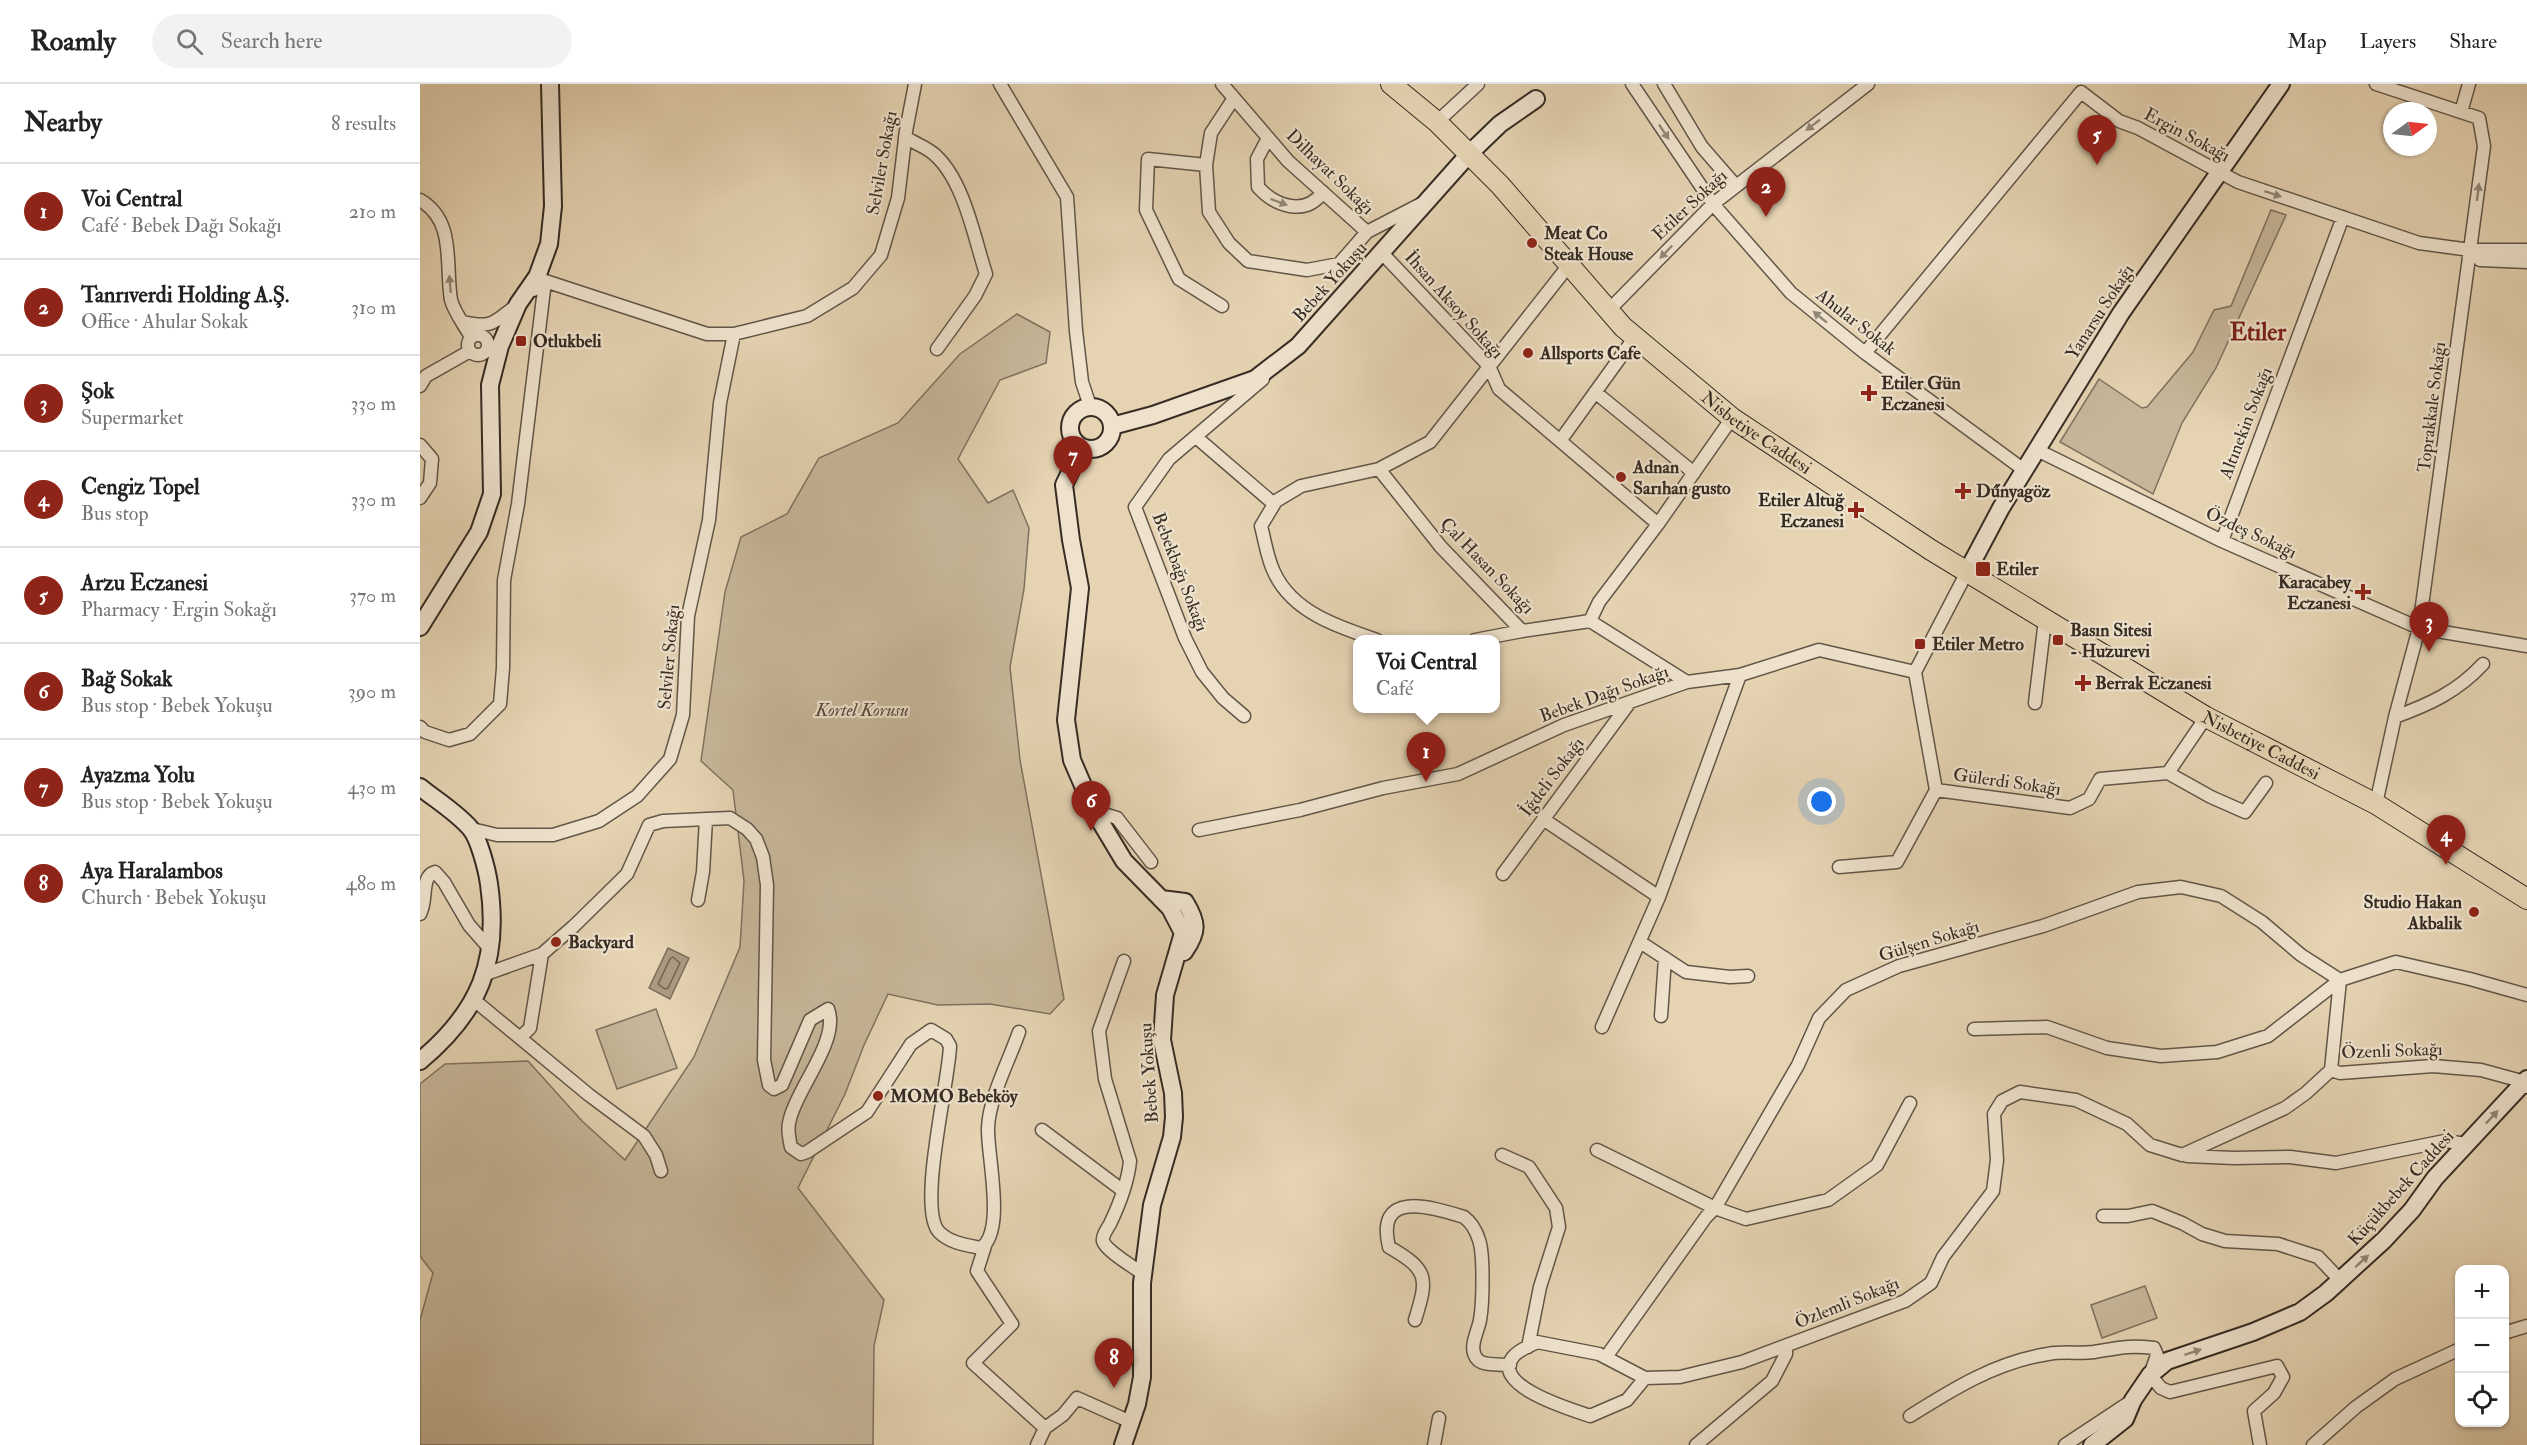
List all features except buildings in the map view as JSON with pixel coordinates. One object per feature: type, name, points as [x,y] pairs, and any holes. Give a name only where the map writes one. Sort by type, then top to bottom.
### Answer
[{"type":"main road","name":"Nisbetiye Caddesi","points":[[1391,84],[1437,122],[1500,185],[1635,337],[1732,418],[1967,572],[2045,620],[2206,717],[2376,804],[2527,899]]},
{"type":"street","points":[[420,727],[425,732],[449,740],[470,734],[500,704],[503,668],[504,580],[518,504],[540,279],[549,244],[553,206],[550,84]]},
{"type":"street","name":"Selviler Sokağı","points":[[540,279],[707,333],[734,334],[807,316],[853,288],[881,255],[898,198],[905,137],[915,84]]},
{"type":"street","points":[[1000,84],[1067,197],[1076,332],[1082,382],[1090,406]]},
{"type":"street","points":[[1437,122],[1478,84]]},
{"type":"street","name":"Ahular Sokak","points":[[1632,84],[1713,204],[1791,294],[1865,353],[2024,470]]},
{"type":"street","points":[[1664,84],[1702,147],[1736,186]]},
{"type":"street","name":"Yanarsu Sokağı","points":[[1967,572],[2024,470],[2121,313],[2282,84]]},
{"type":"street","name":"Toprakkale Sokağı","points":[[2376,84],[2479,118],[2484,146],[2419,628],[2395,717],[2376,804]]},
{"type":"street","points":[[2461,112],[2469,84]]},
{"type":"street","name":"Etiler Sokağı","points":[[1609,310],[1713,204],[1862,86]]},
{"type":"street","points":[[1229,89],[1211,133],[1206,165],[1209,212],[1229,243],[1248,261],[1307,270],[1339,264],[1367,232]]},
{"type":"street","name":"Dilhayat Sokağı","points":[[1229,89],[1288,161],[1367,232],[1430,199]]},
{"type":"street","name":"Ergin Sokağı","points":[[1865,353],[2081,92],[2119,121],[2138,128],[2238,182],[2419,243],[2470,250],[2527,250]]},
{"type":"street","name":"Bebek Yokuşu","points":[[1112,426],[1153,415],[1255,379],[1298,346],[1469,154],[1500,124],[1536,99]]},
{"type":"street","points":[[905,137],[933,153],[951,173],[966,209],[986,274],[975,296],[937,349]]},
{"type":"street","points":[[1268,138],[1257,159],[1258,188],[1267,197],[1282,206],[1303,205],[1317,201],[1323,192]]},
{"type":"street","points":[[1206,165],[1148,159],[1146,210],[1179,279],[1222,306]]},
{"type":"street","points":[[420,200],[432,207],[443,226],[452,302],[463,322],[491,353]]},
{"type":"street","name":"Altınekin Sokağı","points":[[2222,541],[2343,217]]},
{"type":"street","name":"Ergin Sokağı","points":[[2470,250],[2480,260],[2527,262]]},
{"type":"street","name":"İhsan Aksoy Sokağı","points":[[1383,253],[1489,366],[1500,388],[1658,524]]},
{"type":"street","points":[[1364,635],[1339,627],[1298,604],[1274,572],[1262,526],[1274,504],[1301,486],[1379,469],[1430,442],[1569,265]]},
{"type":"street","points":[[463,322],[482,326],[493,323],[518,304],[540,279]]},
{"type":"street","points":[[420,386],[426,376],[491,353],[540,279]]},
{"type":"street","points":[[420,627],[479,532],[492,494],[491,353],[518,304]]},
{"type":"street","name":"Selviler Sokağı","points":[[472,829],[497,835],[553,836],[599,821],[637,796],[670,759],[683,715],[688,616],[710,520],[720,403],[734,334]]},
{"type":"street","points":[[477,337],[468,346],[491,353]]},
{"type":"street","points":[[477,337],[489,344],[486,351],[491,353]]},
{"type":"street","points":[[1560,441],[1635,337]]},
{"type":"street","name":"Bebekbağı Sokağı","points":[[1244,716],[1223,698],[1202,672],[1185,638],[1135,507],[1169,459],[1236,404],[1298,346]]},
{"type":"street","points":[[1595,392],[1694,473]]},
{"type":"street","points":[[1090,406],[1104,411],[1111,419],[1112,426],[1109,438],[1104,444],[1097,448],[1082,447],[1072,438],[1070,421],[1079,409],[1090,406]]},
{"type":"street","points":[[1687,682],[1590,621],[1599,602],[1658,524],[1732,418]]},
{"type":"street","points":[[1196,437],[1274,504]]},
{"type":"street","points":[[420,445],[432,459],[430,483],[420,498]]},
{"type":"street","points":[[1082,447],[1064,485],[1080,588],[1066,720],[1072,760],[1094,811],[1117,818],[1151,862]]},
{"type":"street","name":"Özdeş Sokağı","points":[[2037,450],[2222,541],[2419,628],[2527,646]]},
{"type":"street","name":"Çal Hasan Sokağı","points":[[1379,469],[1441,547],[1522,631],[1590,621]]},
{"type":"street","points":[[1936,790],[1915,672],[1967,572]]},
{"type":"street","points":[[2035,703],[2045,620]]},
{"type":"street","points":[[1498,635],[1522,631]]},
{"type":"street","name":"Bebek Dağı Sokağı","points":[[1199,830],[1300,810],[1383,788],[1458,774],[1564,725],[1687,682],[1740,675],[1819,650],[1915,672]]},
{"type":"street","points":[[2395,717],[2431,703],[2466,681],[2483,664]]},
{"type":"street","points":[[1602,1027],[1659,897],[1740,675]]},
{"type":"street","name":"İğdeli Sokağı","points":[[1503,874],[1630,702]]},
{"type":"street","points":[[2206,717],[2168,773],[2211,797],[2245,812],[2266,783]]},
{"type":"street","name":"Gülerdi Sokağı","points":[[1839,867],[1897,862],[1936,790],[2070,808],[2089,799],[2100,779],[2168,773]]},
{"type":"street","points":[[420,787],[472,829],[486,868],[492,908],[486,974],[474,1000],[444,1041],[420,1061]]},
{"type":"street","name":"Bebek Yokuşu","points":[[1094,811],[1124,861],[1161,899],[1185,902],[1195,923],[1193,939],[1173,967],[1165,995],[1162,1040],[1173,1093],[1174,1117],[1172,1137],[1152,1205],[1143,1274],[1142,1377],[1137,1404],[1123,1445]]},
{"type":"street","points":[[486,974],[542,954],[627,874],[649,825],[663,821],[730,818],[747,829],[756,839],[763,857],[767,885],[764,1060],[769,1085],[774,1089],[782,1085],[810,1020],[828,1009],[832,1018],[825,1042],[790,1116],[788,1130],[791,1147],[801,1155],[867,1112],[911,1044],[931,1030],[938,1033],[950,1046],[950,1062],[938,1129],[931,1192],[932,1220],[938,1231],[957,1244],[981,1248],[985,1246]]},
{"type":"street","points":[[698,900],[703,872],[706,819]]},
{"type":"street","points":[[1543,819],[1659,897]]},
{"type":"street","points":[[420,914],[423,908],[422,887],[425,878],[429,873],[435,872],[444,882],[470,926],[490,949]]},
{"type":"street","name":"Gülşen Sokağı","points":[[1606,1357],[1706,1217],[1715,1208],[1798,1065],[1819,1018],[1846,990],[1899,966],[2043,926],[2138,892],[2181,886],[2221,896],[2262,922],[2301,955],[2340,980]]},
{"type":"street","points":[[1640,942],[1686,972],[1730,977],[1748,976]]},
{"type":"street","points":[[520,1038],[530,1028],[542,954]]},
{"type":"street","points":[[1661,1016],[1665,958]]},
{"type":"street","points":[[1124,961],[1099,1031],[1105,1078],[1130,1161],[1114,1214],[1103,1238],[1111,1251],[1143,1274]]},
{"type":"street","points":[[1974,1029],[2047,1027],[2107,1048],[2161,1056],[2217,1052],[2268,1036],[2340,980],[2396,962],[2526,995]]},
{"type":"street","points":[[2182,1155],[2285,1108],[2306,1093],[2331,1070],[2340,980]]},
{"type":"street","points":[[474,1000],[589,1095],[644,1136],[656,1155],[662,1171]]},
{"type":"street","points":[[1020,1032],[991,1108],[988,1128],[994,1210],[992,1227],[977,1271],[1012,1323],[973,1363],[1046,1428]]},
{"type":"street","name":"Özenli Sokağı","points":[[2331,1070],[2340,1073],[2433,1066],[2481,1070],[2526,1083]]},
{"type":"street","name":"Küçükbebek Caddesi","points":[[2092,1445],[2119,1426],[2150,1375],[2167,1361],[2253,1332],[2300,1312],[2340,1280],[2391,1233],[2412,1210],[2434,1178],[2526,1083]]},
{"type":"street","name":"Özlemli Sokağı","points":[[1696,1445],[1772,1381],[1786,1354],[1786,1347],[1905,1302],[1931,1283],[1943,1257],[1993,1191],[1996,1160],[1994,1114],[2002,1101],[2020,1092],[2076,1100],[2127,1124],[2150,1145],[2182,1155],[2234,1158],[2290,1157],[2336,1163],[2445,1141],[2467,1144]]},
{"type":"street","points":[[1598,1150],[1715,1208],[1746,1219],[1828,1200],[1877,1165],[1910,1103]]},
{"type":"street","points":[[1041,1130],[1122,1190]]},
{"type":"street","points":[[1502,1155],[1529,1167],[1556,1208],[1559,1227],[1540,1287],[1528,1347]]},
{"type":"street","points":[[1415,1320],[1423,1292],[1423,1276],[1412,1263],[1389,1247],[1385,1229],[1394,1212],[1411,1205],[1447,1212],[1464,1217],[1471,1222],[1480,1242],[1481,1263],[1480,1319],[1472,1349],[1479,1361],[1510,1365]]},
{"type":"street","points":[[2103,1216],[2128,1216],[2152,1211],[2202,1234],[2225,1241],[2278,1244],[2318,1257],[2340,1280]]},
{"type":"street","points":[[2509,1332],[2527,1326]]},
{"type":"street","points":[[1646,1378],[1627,1400],[1590,1416],[1527,1391],[1515,1383],[1510,1365],[1513,1357],[1537,1342],[1606,1357],[1646,1378],[1680,1377],[1742,1362],[1786,1347]]},
{"type":"street","points":[[1910,1416],[1964,1383],[2007,1364],[2049,1353],[2093,1353],[2129,1345],[2154,1348],[2157,1355],[2150,1375],[2161,1388],[2170,1392],[2277,1366],[2283,1377],[2274,1393],[2254,1411],[2260,1445]]},
{"type":"street","points":[[2313,1445],[2356,1407],[2396,1379],[2455,1351]]},
{"type":"street","points":[[1037,1445],[1046,1428],[1063,1415],[1077,1398],[1131,1422]]},
{"type":"street","points":[[2065,1445],[2133,1400]]},
{"type":"street","points":[[1434,1445],[1439,1418]]},
{"type":"green space","points":[[2271,210],[2286,215],[2216,368],[2182,423],[2153,494],[2060,442],[2099,379],[2142,408],[2147,407],[2193,352],[2214,310],[2231,306]]},
{"type":"green space","name":"Kortel Korusu","points":[[1017,314],[1050,332],[1046,363],[1000,380],[958,459],[988,503],[1013,490],[1029,528],[1024,589],[1010,667],[1020,760],[1064,999],[1050,1014],[990,1004],[938,1005],[888,994],[864,1045],[845,1094],[798,1188],[884,1300],[874,1346],[873,1445],[420,1445],[420,1320],[433,1273],[420,1256],[420,1084],[445,1064],[528,1061],[582,1121],[625,1160],[694,1057],[740,947],[744,881],[733,790],[701,761],[725,592],[741,537],[787,514],[819,458],[898,423],[960,354]]},
{"type":"green space","points":[[656,1009],[677,1068],[617,1089],[596,1030]]},
{"type":"green space","points":[[2145,1286],[2157,1318],[2102,1338],[2091,1305]]},
{"type":"water","points":[[668,948],[689,958],[670,999],[649,988]]},
{"type":"place","name":"Arzu Eczanesi","points":[[2097,165]]},
{"type":"place","name":"Tanrıverdi Holding A.Ş.","points":[[1766,217]]},
{"type":"place","name":"Meat Co Steak House","points":[[1532,243]]},
{"type":"place","name":"Otlukbeli","points":[[521,341]]},
{"type":"place","name":"Allsports Cafe","points":[[1528,353]]},
{"type":"place","name":"Etiler Gün Eczanesi","points":[[1869,393]]},
{"type":"place","name":"Adnan Sarıhan gusto","points":[[1621,477]]},
{"type":"place","name":"Ayazma Yolu","points":[[1073,486]]},
{"type":"place","name":"Dűnyagöz","points":[[1963,491]]},
{"type":"place","name":"Etiler Altuğ Eczanesi","points":[[1856,510]]},
{"type":"place","name":"Etiler","points":[[1983,569]]},
{"type":"place","name":"Karacabey Eczanesi","points":[[2363,592]]},
{"type":"place","name":"Basın Sitesi - Huzurevi","points":[[2058,640]]},
{"type":"place","name":"Etiler Metro","points":[[1920,644]]},
{"type":"place","name":"Şok","points":[[2429,652]]},
{"type":"place","name":"Berrak Eczanesi","points":[[2083,683]]},
{"type":"place","name":"Voi Central","points":[[1426,782]]},
{"type":"place","name":"Bağ Sokak","points":[[1091,831]]},
{"type":"place","name":"Cengiz Topel","points":[[2446,865]]},
{"type":"place","name":"Studio Hakan Akbalik","points":[[2474,912]]},
{"type":"place","name":"Backyard","points":[[556,942]]},
{"type":"place","name":"MOMO Bebeköy","points":[[878,1096]]},
{"type":"place","name":"Aya Haralambos","points":[[1114,1388]]},
{"type":"district","name":"Etiler","points":[[2258,332]]}]
